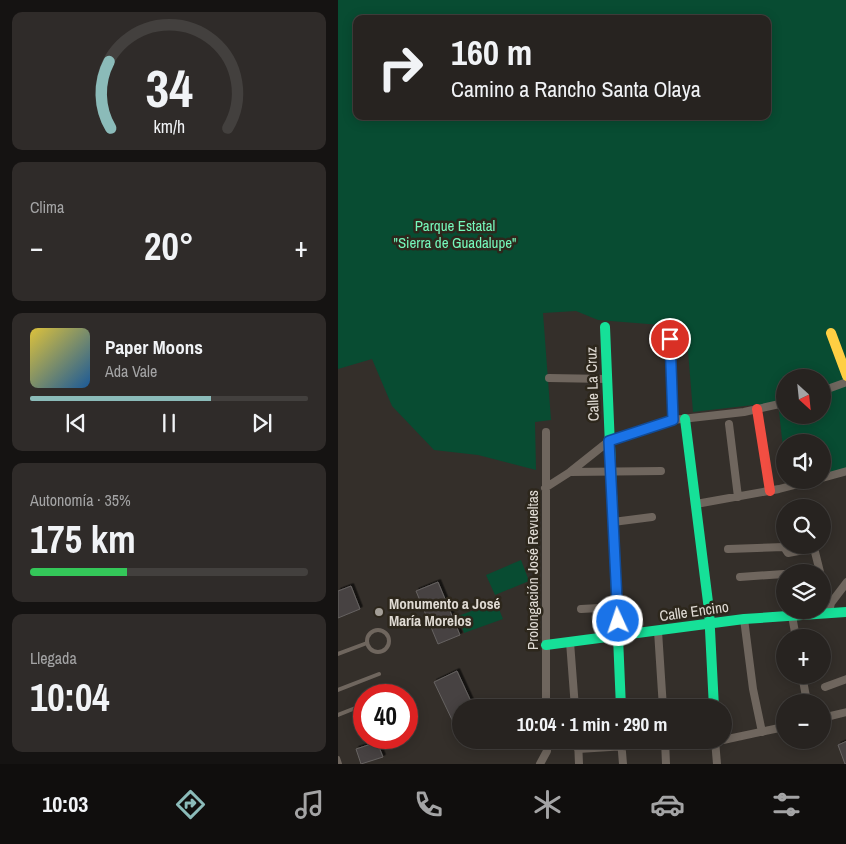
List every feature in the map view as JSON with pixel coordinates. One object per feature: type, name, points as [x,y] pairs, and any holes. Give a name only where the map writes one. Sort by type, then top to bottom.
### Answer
[{"type":"street","name":"Calle La Cruz","points":[[605,327],[621,699]]},
{"type":"street","points":[[831,333],[843,356],[846,376]]},
{"type":"street","points":[[670,339],[673,420]]},
{"type":"street","points":[[549,378],[607,379]]},
{"type":"street","points":[[831,388],[846,382]]},
{"type":"street","points":[[546,488],[570,472],[609,441],[673,420],[776,405]]},
{"type":"street","points":[[757,409],[770,491]]},
{"type":"street","points":[[685,419],[710,625],[714,699]]},
{"type":"street","points":[[729,424],[738,496]]},
{"type":"street","name":"Prolongación José Revueltas","points":[[546,432],[546,699]]},
{"type":"street","points":[[831,475],[846,471]]},
{"type":"street","points":[[570,472],[661,472]]},
{"type":"street","points":[[696,504],[778,489]]},
{"type":"street","points":[[613,522],[652,518]]},
{"type":"street","points":[[728,549],[784,547],[788,553],[814,548],[818,564]]},
{"type":"street","points":[[740,577],[776,575]]},
{"type":"street","points":[[831,606],[846,582]]},
{"type":"street","points":[[581,609],[618,607]]},
{"type":"street","name":"Calle Encino","points":[[831,608],[846,612]]},
{"type":"street","name":"Calle Encino","points":[[546,645],[710,625],[776,614]]},
{"type":"street","points":[[744,619],[752,689],[762,732]]},
{"type":"street","points":[[658,631],[662,699]]},
{"type":"street","points":[[570,642],[574,699]]},
{"type":"street","points":[[825,687],[846,679]]},
{"type":"street","points":[[831,716],[846,712]]},
{"type":"street","points":[[732,738],[776,729]]},
{"type":"street","points":[[540,764],[547,749]]},
{"type":"street","points":[[578,749],[579,764]]},
{"type":"street","points":[[622,749],[623,764]]},
{"type":"street","points":[[665,749],[666,764]]},
{"type":"street","points":[[717,764],[718,749]]},
{"type":"lane","points":[[374,631],[387,633],[389,639],[389,645],[382,652],[374,652],[367,643],[369,635],[374,631]]},
{"type":"lane","points":[[338,654],[367,643]]},
{"type":"lane","points":[[338,690],[379,674]]},
{"type":"lane","points":[[338,715],[353,709]]},
{"type":"lane","points":[[338,758],[340,764]]},
{"type":"green space","name":"Parque Estatal \"Sierra de Guadalupe\"","points":[[338,0],[846,0],[846,470],[831,473],[831,434],[781,434],[780,424],[831,424],[831,369],[776,369],[776,402],[693,412],[686,327],[598,320],[576,311],[543,313],[551,420],[535,422],[536,470],[478,455],[434,450],[392,406],[372,359],[338,369]]},
{"type":"green space","points":[[521,560],[529,581],[495,595],[486,575]]},
{"type":"green space","points":[[496,602],[503,619],[464,633],[458,616]]},
{"type":"building","points":[[438,582],[460,635],[438,644],[416,591]]},
{"type":"building","points":[[351,586],[360,609],[338,618],[338,591]]},
{"type":"building","points":[[457,671],[470,699],[452,699],[452,720],[434,682]]},
{"type":"building","points":[[847,741],[847,764],[845,764],[838,745]]},
{"type":"building","points":[[356,749],[380,749],[383,757],[361,764]]},
{"type":"traffic: fast","points":[[605,327],[621,699]]},
{"type":"traffic: fast","points":[[685,419],[709,610],[714,699]]},
{"type":"traffic: fast","points":[[546,645],[744,619],[847,612]]},
{"type":"traffic: slow","points":[[831,333],[847,376]]},
{"type":"traffic: jam","points":[[757,409],[770,491]]},
{"type":"place","name":"Monumento a José María Morelos","points":[[379,612]]},
{"type":"route","points":[[618,621],[609,441],[673,420],[670,339]]}]
